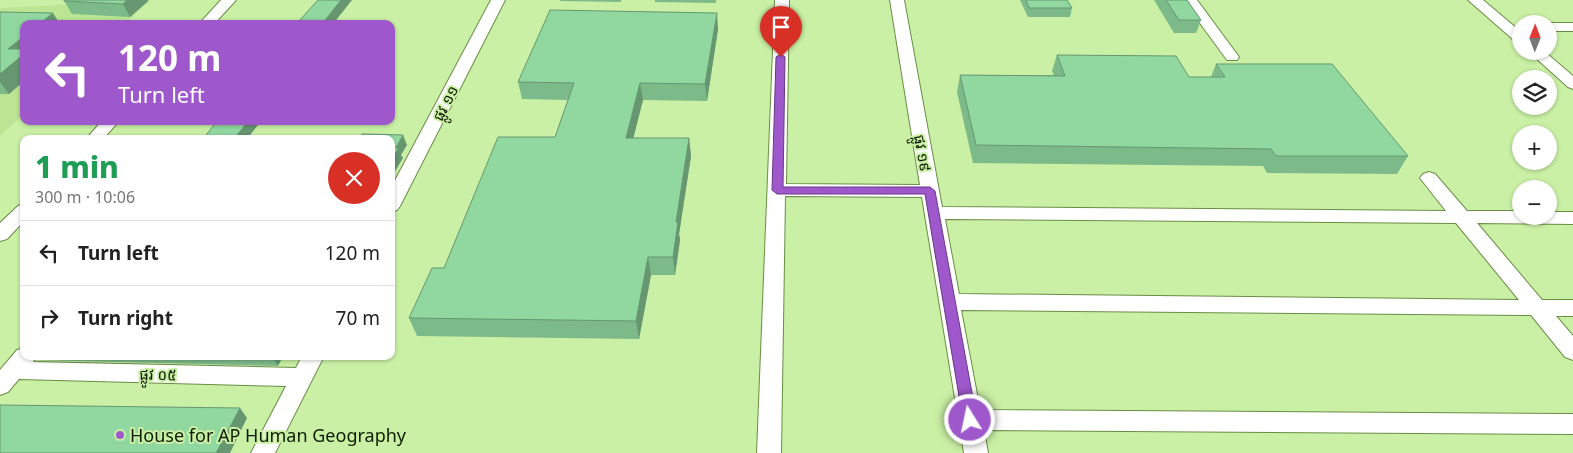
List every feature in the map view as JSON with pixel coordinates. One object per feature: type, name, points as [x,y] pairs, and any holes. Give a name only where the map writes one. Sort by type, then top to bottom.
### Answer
[{"type":"street","points":[[210,20],[229,0]]},
{"type":"street","name":"ផ្លូវ ១១","points":[[395,199],[498,0]]},
{"type":"street","points":[[770,453],[782,0]]},
{"type":"street","name":"ផ្លូវ ១៩","points":[[897,0],[976,453]]},
{"type":"street","points":[[1190,0],[1232,57]]},
{"type":"street","points":[[1475,0],[1512,32]]},
{"type":"street","points":[[1505,26],[1512,26]]},
{"type":"street","points":[[1558,27],[1573,27]]},
{"type":"street","points":[[1546,60],[1572,82]]},
{"type":"street","points":[[98,135],[107,125]]},
{"type":"street","points":[[1429,178],[1573,352]]},
{"type":"street","points":[[777,190],[930,191]]},
{"type":"street","points":[[934,213],[1573,218]]},
{"type":"street","points":[[0,234],[20,214]]},
{"type":"street","points":[[950,302],[1573,308]]},
{"type":"street","points":[[263,453],[312,360]]},
{"type":"street","name":"ផ្លូវ ០៥","points":[[13,371],[303,377]]},
{"type":"street","points":[[970,420],[1573,424]]},
{"type":"shaded area","points":[[151,0],[128,20],[20,20],[20,118],[0,136],[0,8]]},
{"type":"building","points":[[64,0],[127,0],[123,4]]},
{"type":"building","points":[[318,0],[341,0],[325,20],[300,20]]},
{"type":"building","points":[[1026,0],[1067,0],[1072,8],[1029,8]]},
{"type":"building","points":[[1166,0],[1187,0],[1201,20],[1179,20]]},
{"type":"building","points":[[550,10],[717,13],[705,84],[640,83],[626,138],[689,138],[676,222],[678,222],[673,257],[648,257],[636,321],[409,318],[432,268],[444,268],[498,137],[555,137],[574,83],[518,82]]},
{"type":"building","points":[[0,12],[53,13],[44,20],[20,20],[20,39],[8,49],[20,49],[20,57],[0,74]]},
{"type":"building","points":[[1057,55],[1176,56],[1189,77],[1225,77],[1216,64],[1332,64],[1408,156],[1276,156],[1271,149],[976,145],[960,75],[1065,76]]},
{"type":"building","points":[[214,125],[245,125],[237,135],[206,135]]},
{"type":"building","points":[[362,134],[403,135],[396,148],[399,148],[395,154],[395,135]]},
{"type":"building","points":[[0,405],[240,408],[216,453],[0,453]]},
{"type":"place","name":"House for AP Human Geography","points":[[120,435]]},
{"type":"route","points":[[781,57],[777,190],[930,191],[970,420]]}]
